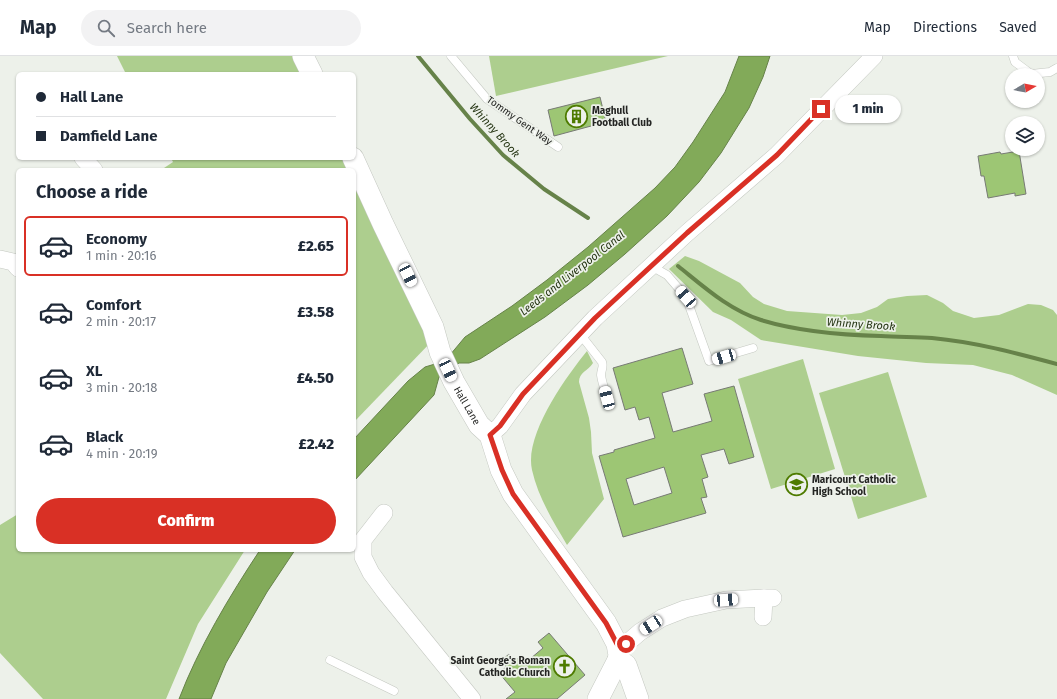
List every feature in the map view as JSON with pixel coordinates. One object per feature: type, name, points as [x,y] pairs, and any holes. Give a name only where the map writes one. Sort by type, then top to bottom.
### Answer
[{"type":"street","points":[[303,56],[311,72]]},
{"type":"street","points":[[490,435],[500,426],[523,394],[580,334],[687,233],[777,155],[867,59]]},
{"type":"street","points":[[84,160],[92,168]]},
{"type":"street","name":"Hall Lane","points":[[354,160],[433,327],[443,358],[454,382],[479,425],[490,435],[502,470],[513,494],[601,616],[618,652],[626,665],[638,699]]},
{"type":"street","points":[[384,513],[363,540],[363,557],[371,573],[385,592],[472,699]]},
{"type":"street","points":[[598,699],[618,652],[640,632],[662,618],[685,609],[726,600],[768,598],[764,617]]},
{"type":"lane","name":"Tommy Gent Way","points":[[451,56],[488,99],[558,147]]},
{"type":"lane","points":[[1013,56],[1015,62],[1031,74],[1050,72],[1057,68]]},
{"type":"lane","points":[[651,266],[667,275],[686,297],[709,361],[754,348]]},
{"type":"lane","points":[[580,334],[602,362],[603,366],[601,376],[607,398]]},
{"type":"lane","points":[[330,660],[394,691]]},
{"type":"shaded area","points":[[117,56],[296,56],[303,72],[125,72]]},
{"type":"shaded area","points":[[489,56],[668,56],[496,96]]},
{"type":"shaded area","points":[[172,160],[345,160],[349,168],[164,168],[173,162]]},
{"type":"shaded area","points":[[356,182],[432,341],[356,420]]},
{"type":"shaded area","points":[[685,256],[699,261],[740,283],[753,297],[764,304],[787,311],[842,315],[861,313],[877,307],[888,299],[927,295],[943,303],[953,311],[974,318],[999,315],[1028,304],[1041,305],[1053,310],[1057,315],[1057,395],[1012,375],[973,365],[926,363],[858,356],[761,340],[731,320],[713,312],[669,269]]},
{"type":"shaded area","points":[[587,351],[593,363],[580,376],[579,382],[589,418],[592,453],[604,499],[567,545],[546,509],[538,490],[532,470],[531,456],[534,440],[549,407],[568,376]]},
{"type":"shaded area","points":[[803,359],[835,469],[771,489],[738,379]]},
{"type":"shaded area","points":[[888,372],[927,497],[858,519],[819,393]]},
{"type":"shaded area","points":[[16,515],[16,552],[244,552],[198,624],[166,699],[43,699],[0,653],[0,525]]},
{"type":"water","name":"Leeds and Liverpool Canal","points":[[739,56],[770,56],[763,77],[749,108],[721,153],[699,182],[667,216],[588,285],[545,317],[480,359],[469,363],[459,363],[439,377],[434,395],[356,479],[356,437],[408,381],[425,367],[435,364],[450,355],[465,337],[512,306],[547,280],[588,247],[655,188],[675,167],[725,92]]},
{"type":"water","points":[[259,552],[294,552],[267,592],[226,663],[211,699],[179,699],[205,641]]},
{"type":"building","name":"Maghull Football Club","points":[[600,97],[606,122],[554,136],[548,110]]},
{"type":"building","points":[[1000,152],[1001,154],[1005,153],[1005,156],[1020,156],[1026,194],[1015,196],[1015,193],[988,198],[984,176],[981,176],[978,156]]},
{"type":"building","points":[[682,348],[693,384],[662,393],[673,432],[712,421],[704,394],[734,386],[754,457],[729,464],[724,449],[701,455],[708,477],[702,479],[707,497],[701,498],[706,513],[623,537],[599,456],[655,438],[649,417],[639,420],[635,407],[625,410],[613,368]],"holes":[[[664,467],[672,493],[634,505],[626,479]]]},
{"type":"building","name":"Saint George's Roman Catholic Church","points":[[549,633],[585,675],[557,699],[506,699],[515,692],[499,673],[506,667],[501,661],[509,654],[515,661],[519,657],[524,664],[543,648],[538,642]]},
{"type":"waterway","name":"Whinny Brook","points":[[418,56],[470,119],[503,155],[544,189],[588,218]]},
{"type":"waterway","name":"Whinny Brook","points":[[678,266],[727,304],[749,316],[775,324],[805,330],[836,333],[932,338],[964,342],[995,348],[1057,364]]},
{"type":"place","name":"Maghull Football Club","points":[[577,116]]},
{"type":"place","name":"Maricourt Catholic High School","points":[[797,485]]},
{"type":"place","name":"Saint George's Roman Catholic Church","points":[[565,666]]},
{"type":"route","points":[[626,644],[617,644],[606,623],[588,597],[513,494],[502,470],[490,435],[500,426],[523,394],[595,318],[687,233],[777,155],[821,109]]}]
